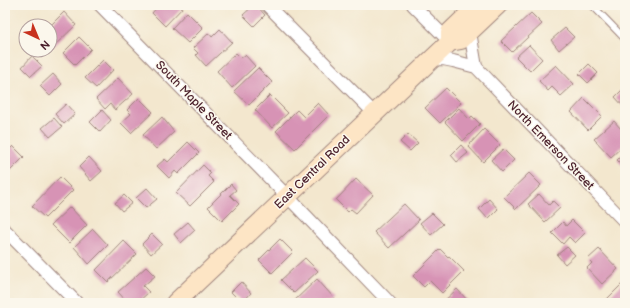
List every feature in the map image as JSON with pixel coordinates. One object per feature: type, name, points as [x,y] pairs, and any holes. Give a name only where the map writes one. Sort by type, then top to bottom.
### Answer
[{"type":"main road","name":"East Central Road","points":[[450,42],[450,32],[478,5]]},
{"type":"main road","name":"East Central Road","points":[[175,303],[430,60],[450,42],[461,40],[498,5]]},
{"type":"street","name":"South Maple Street","points":[[100,5],[390,303]]},
{"type":"street","points":[[267,5],[374,113]]},
{"type":"street","points":[[413,5],[450,42]]},
{"type":"street","points":[[430,60],[443,59],[476,67],[470,32]]},
{"type":"street","name":"North Emerson Street","points":[[476,67],[625,222]]},
{"type":"street","points":[[5,230],[77,303]]},
{"type":"lane","points":[[592,5],[625,39]]},
{"type":"building","points":[[159,5],[185,5],[165,26],[152,13]]},
{"type":"building","points":[[254,5],[256,5],[265,15],[254,26],[243,15]]},
{"type":"building","points":[[64,12],[76,25],[58,42],[58,18]]},
{"type":"building","points":[[187,12],[203,28],[188,43],[172,28]]},
{"type":"building","points":[[531,13],[542,24],[512,52],[501,41]]},
{"type":"building","points":[[565,28],[574,37],[559,50],[551,40]]},
{"type":"building","points":[[220,29],[232,42],[206,66],[196,55],[198,53],[193,48],[209,33],[212,37]]},
{"type":"building","points":[[79,37],[91,49],[75,65],[63,53]]},
{"type":"building","points":[[529,45],[542,59],[530,71],[516,57]]},
{"type":"building","points":[[236,53],[241,58],[245,55],[255,66],[232,88],[217,71]]},
{"type":"building","points":[[30,58],[34,58],[42,66],[31,76],[22,67]]},
{"type":"building","points":[[103,60],[113,70],[96,88],[85,78]]},
{"type":"building","points":[[589,64],[598,73],[588,83],[579,74]]},
{"type":"building","points":[[556,65],[574,84],[561,96],[552,87],[548,91],[539,81]]},
{"type":"building","points":[[258,68],[272,82],[249,105],[234,91]]},
{"type":"building","points":[[53,74],[62,84],[50,96],[40,86]]},
{"type":"building","points":[[118,78],[133,94],[115,110],[110,104],[105,109],[96,99]]},
{"type":"building","points":[[625,87],[625,106],[624,107],[615,97]]},
{"type":"building","points":[[446,88],[461,103],[440,123],[425,108]]},
{"type":"building","points":[[270,95],[288,113],[272,128],[255,110]]},
{"type":"building","points":[[139,98],[153,112],[131,133],[121,123],[131,114],[127,110]]},
{"type":"building","points":[[584,98],[602,116],[588,130],[571,112]]},
{"type":"building","points":[[318,103],[329,115],[295,149],[276,131],[297,110],[304,117]]},
{"type":"building","points":[[66,104],[75,114],[64,124],[55,114]]},
{"type":"building","points":[[459,108],[469,119],[472,116],[480,124],[463,141],[445,122]]},
{"type":"building","points":[[102,110],[111,120],[100,132],[90,122]]},
{"type":"building","points":[[162,117],[174,132],[156,149],[143,135]]},
{"type":"building","points":[[54,118],[62,127],[50,137],[42,128]]},
{"type":"building","points":[[614,121],[621,129],[625,125],[625,144],[611,157],[594,139]]},
{"type":"building","points":[[484,129],[500,145],[483,162],[468,146]]},
{"type":"building","points":[[408,134],[418,143],[410,151],[400,142]]},
{"type":"building","points":[[188,142],[199,153],[178,174],[175,171],[169,178],[157,166],[165,159],[168,162]]},
{"type":"building","points":[[461,145],[468,153],[457,162],[451,155]]},
{"type":"building","points":[[13,146],[24,157],[5,176],[5,154]]},
{"type":"building","points":[[503,149],[514,160],[502,172],[491,160]]},
{"type":"building","points":[[625,152],[625,168],[617,160]]},
{"type":"building","points":[[89,157],[102,171],[91,181],[79,167]]},
{"type":"building","points":[[203,165],[211,173],[208,176],[214,182],[190,206],[176,193]]},
{"type":"building","points":[[529,173],[541,185],[516,209],[504,197]]},
{"type":"building","points":[[60,177],[73,190],[45,218],[32,206]]},
{"type":"building","points":[[356,179],[373,195],[356,213],[351,209],[348,212],[336,200]]},
{"type":"building","points":[[231,184],[236,190],[230,195],[239,204],[222,221],[208,207]]},
{"type":"building","points":[[147,188],[157,199],[146,208],[136,198]]},
{"type":"building","points":[[539,194],[549,205],[553,201],[560,208],[545,222],[528,204]]},
{"type":"building","points":[[124,195],[132,203],[122,211],[115,203]]},
{"type":"building","points":[[489,199],[498,209],[488,219],[479,209]]},
{"type":"building","points":[[404,204],[419,220],[389,248],[374,232]]},
{"type":"building","points":[[70,207],[87,225],[69,243],[51,225]]},
{"type":"building","points":[[432,213],[443,224],[431,235],[420,223]]},
{"type":"building","points":[[572,220],[585,233],[575,243],[569,237],[563,244],[552,233],[563,222],[566,226]]},
{"type":"building","points":[[188,222],[195,230],[181,243],[174,234]]},
{"type":"building","points":[[93,229],[108,245],[89,264],[74,247]]},
{"type":"building","points":[[152,234],[162,244],[151,254],[142,244]]},
{"type":"building","points":[[280,239],[293,252],[272,273],[259,260]]},
{"type":"building","points":[[124,241],[137,254],[108,282],[96,270]]},
{"type":"building","points":[[567,247],[575,255],[565,264],[557,255]]},
{"type":"building","points":[[440,249],[464,271],[442,293],[430,281],[424,287],[413,276]]},
{"type":"building","points":[[599,249],[618,269],[602,284],[587,268],[592,263],[588,259]]},
{"type":"building","points":[[305,258],[318,271],[294,293],[281,280]]},
{"type":"building","points":[[146,267],[155,276],[143,286],[149,292],[137,303],[128,303],[118,292]]},
{"type":"building","points":[[317,279],[334,298],[329,303],[292,303]]},
{"type":"building","points":[[625,281],[625,302],[611,303],[607,299]]},
{"type":"building","points":[[241,282],[251,293],[242,303],[231,292]]},
{"type":"building","points":[[457,289],[470,303],[442,303]]}]
